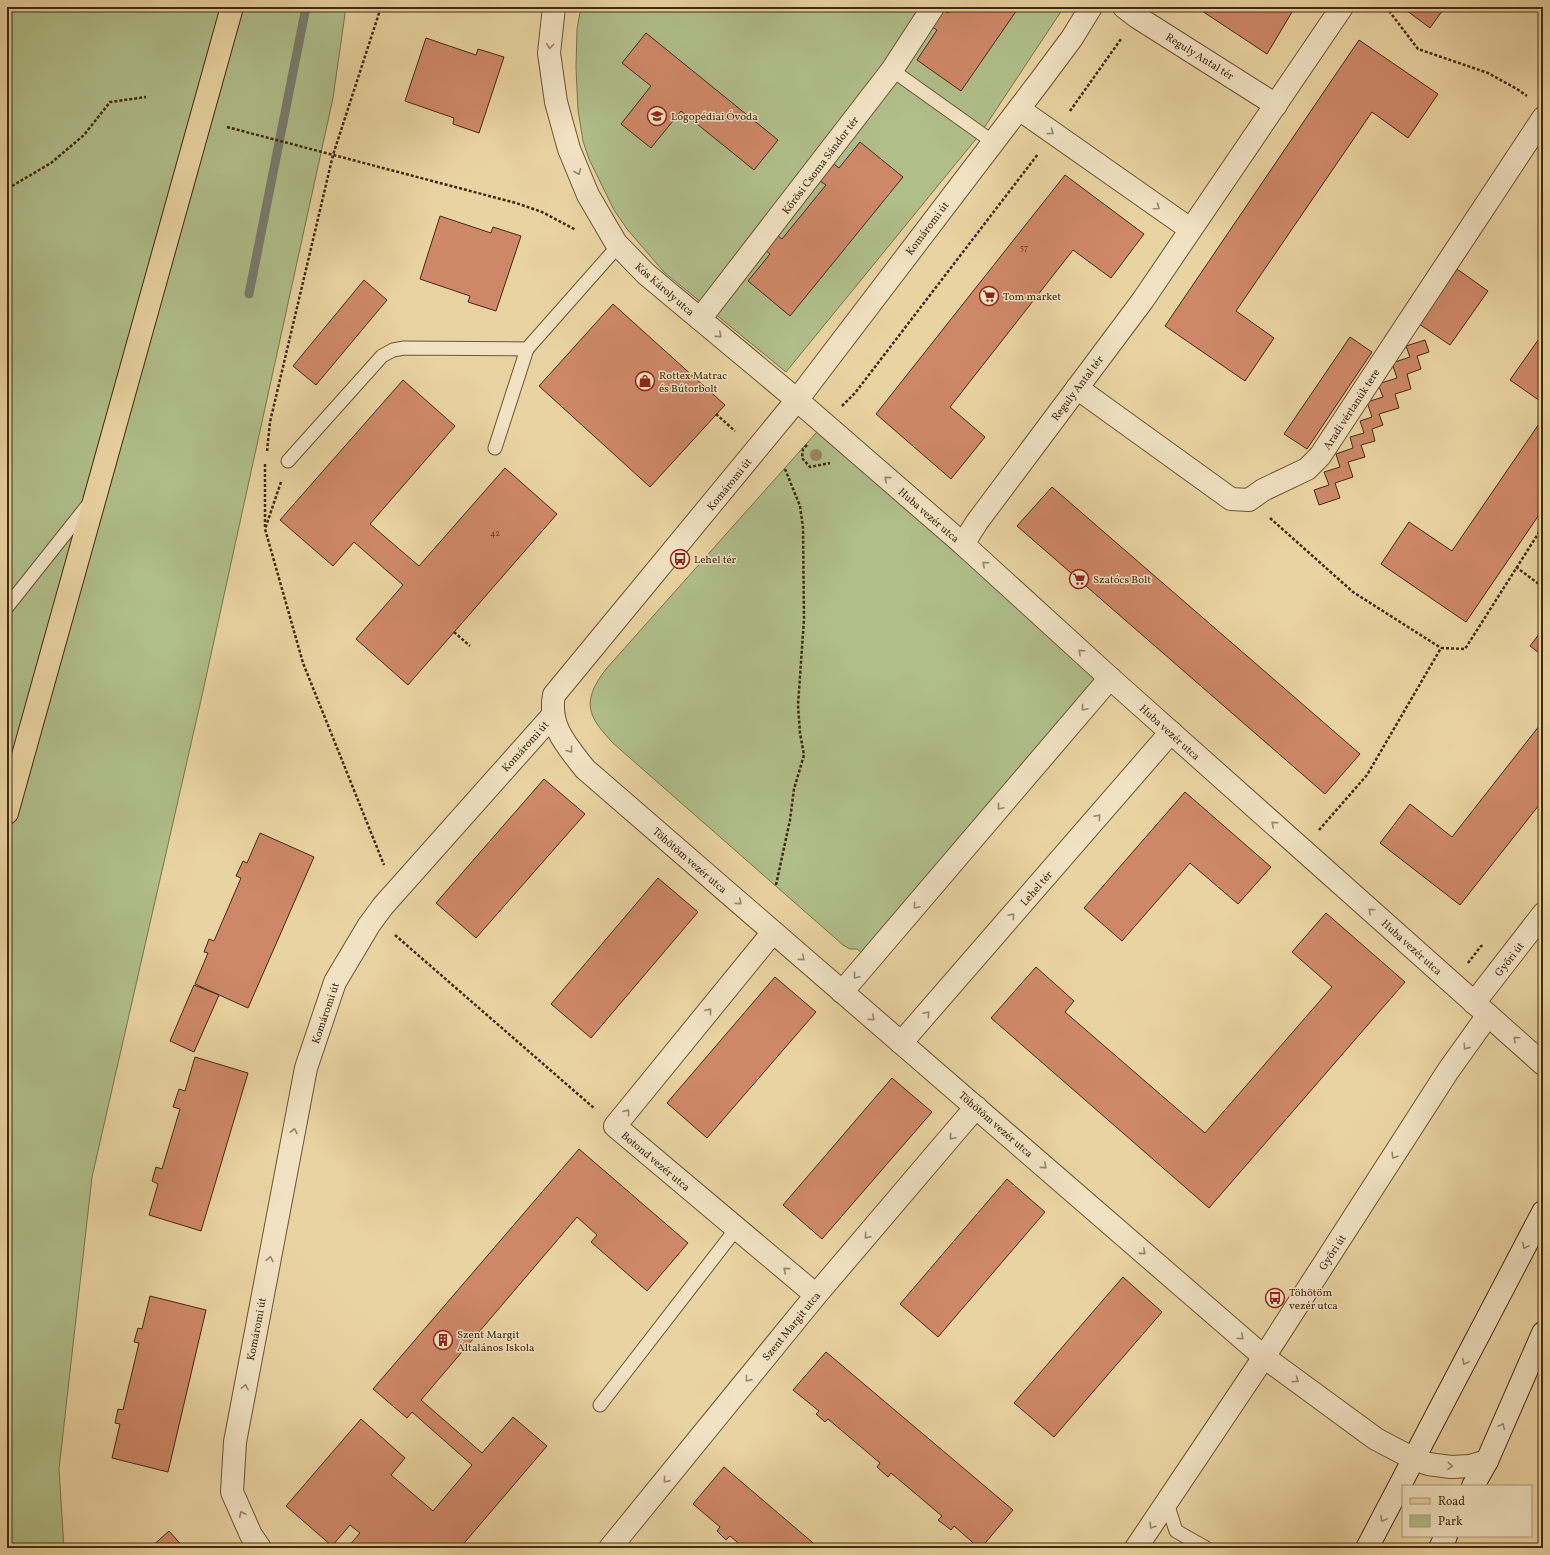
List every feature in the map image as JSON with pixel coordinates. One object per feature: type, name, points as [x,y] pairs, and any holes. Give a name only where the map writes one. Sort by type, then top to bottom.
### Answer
[{"type":"main road","points":[[7,813],[232,7]]},
{"type":"street","name":"Kós Károly utca","points":[[554,7],[549,53],[556,102],[569,149],[588,195],[616,243],[646,274],[797,400]]},
{"type":"street","name":"Kőrösi Csoma Sándor tér","points":[[700,319],[892,70],[933,7]]},
{"type":"street","name":"Komáromi út","points":[[260,1548],[251,1534],[232,1492],[235,1442],[306,1068],[336,982],[369,925],[395,892],[553,715],[552,706],[554,695],[797,400],[1019,109],[1072,38],[1092,7]]},
{"type":"street","name":"Reguly Antal tér","points":[[963,544],[977,522],[1143,300],[1342,7]]},
{"type":"street","name":"Reguly Antal tér","points":[[1130,12],[1276,104]]},
{"type":"street","points":[[1019,109],[1190,230]]},
{"type":"street","name":"Aradi vértanúk tere","points":[[1249,500],[1263,490],[1307,469],[1320,456],[1543,118]]},
{"type":"street","points":[[1077,388],[1231,499],[1249,500]]},
{"type":"street","name":"Huba vezér utca","points":[[797,400],[963,544],[1110,678],[1543,1064]]},
{"type":"street","points":[[842,992],[1110,678]]},
{"type":"street","name":"Töhötöm vezér utca","points":[[553,715],[561,739],[585,769],[1264,1357],[1376,1440],[1414,1459],[1428,1464],[1451,1467],[1470,1466],[1486,1461]]},
{"type":"street","name":"Lehel tér","points":[[901,1043],[1171,732]]},
{"type":"street","name":"Győri út","points":[[1136,1548],[1264,1357],[1448,1072],[1481,1009],[1543,914]]},
{"type":"street","name":"Botond vezér utca","points":[[773,932],[615,1126],[816,1295]]},
{"type":"street","name":"Szent Margit utca","points":[[610,1548],[816,1295],[976,1107]]},
{"type":"street","points":[[1367,1548],[1543,1212]]},
{"type":"street","points":[[1474,1485],[1486,1461],[1543,1333]]},
{"type":"street","points":[[1440,1548],[1446,1537]]},
{"type":"lane","points":[[892,70],[993,142]]},
{"type":"lane","points":[[495,448],[527,350],[611,254]]},
{"type":"lane","points":[[288,461],[382,356],[388,352],[397,349],[409,348],[527,350]]},
{"type":"lane","points":[[7,607],[96,495]]},
{"type":"lane","points":[[600,1405],[736,1229]]},
{"type":"lane","points":[[1167,1503],[1176,1531],[1206,1548]]},
{"type":"path","points":[[381,7],[333,155],[270,422],[264,471],[265,529],[303,663],[395,892]]},
{"type":"path","points":[[1386,7],[1418,49],[1488,73],[1517,89],[1528,97]]},
{"type":"path","points":[[824,424],[855,393],[1054,134],[1130,12]]},
{"type":"path","points":[[7,186],[12,186],[51,163],[84,135],[110,102],[146,97]]},
{"type":"path","points":[[225,127],[516,203],[542,212],[568,225],[611,254]]},
{"type":"path","points":[[716,414],[735,431]]},
{"type":"path","points":[[265,529],[288,461]]},
{"type":"path","points":[[776,885],[790,820],[794,789],[804,756],[800,733],[798,705],[804,619],[803,528],[800,506],[785,469]]},
{"type":"path","points":[[1249,500],[1354,592],[1441,648],[1465,649],[1516,566],[1543,526]]},
{"type":"path","points":[[1516,566],[1543,587]]},
{"type":"path","points":[[454,632],[470,646]]},
{"type":"path","points":[[1301,848],[1330,819],[1367,775],[1441,648]]},
{"type":"path","points":[[369,925],[391,931],[615,1126]]},
{"type":"green space","points":[[7,7],[346,7],[333,98],[201,700],[92,1177],[59,1469],[64,1548],[7,1548]]},
{"type":"green space","points":[[581,7],[1064,7],[980,134],[786,372],[664,272],[627,229],[614,210],[589,159],[583,141],[578,110],[576,68],[577,29]]},
{"type":"green space","points":[[824,424],[1110,678],[870,960],[857,949],[850,949],[843,945],[614,744],[598,725],[590,708],[590,700],[593,691],[606,669]]},
{"type":"building","points":[[952,7],[1019,7],[961,91],[917,60],[937,30],[932,27],[944,10],[948,13]]},
{"type":"building","points":[[1196,7],[1295,7],[1267,54]]},
{"type":"building","points":[[1402,7],[1445,7],[1430,28]]},
{"type":"building","points":[[646,33],[778,140],[754,170],[681,111],[651,148],[621,124],[651,86],[622,63]]},
{"type":"building","points":[[426,38],[476,55],[478,49],[504,57],[479,133],[453,124],[454,118],[405,101]]},
{"type":"building","points":[[1359,40],[1438,94],[1408,138],[1372,112],[1236,311],[1274,338],[1245,381],[1165,326]]},
{"type":"building","points":[[860,142],[903,177],[790,316],[748,281],[770,254],[765,250],[777,235],[782,239],[826,185],[820,181],[834,164],[839,168]]},
{"type":"building","points":[[1065,175],[1144,234],[1111,278],[1073,250],[950,407],[985,437],[951,479],[876,414]]},
{"type":"building","points":[[440,216],[491,233],[493,227],[521,236],[496,311],[468,302],[470,296],[420,279]]},
{"type":"building","points":[[1457,269],[1488,291],[1450,345],[1419,324]]},
{"type":"building","points":[[364,280],[387,300],[316,385],[293,366]]},
{"type":"building","points":[[613,304],[725,405],[650,487],[539,386]]},
{"type":"building","points":[[1543,333],[1543,403],[1510,380]]},
{"type":"building","points":[[1350,337],[1372,352],[1307,449],[1284,434]]},
{"type":"building","points":[[1425,340],[1429,352],[1417,356],[1421,369],[1407,374],[1411,389],[1395,394],[1399,408],[1379,414],[1383,425],[1372,429],[1375,441],[1361,445],[1365,457],[1348,462],[1353,477],[1335,483],[1340,498],[1319,505],[1314,490],[1329,485],[1324,472],[1340,467],[1336,454],[1353,448],[1350,437],[1364,433],[1360,421],[1372,417],[1367,402],[1383,397],[1378,384],[1397,378],[1392,363],[1410,357],[1406,346]]},
{"type":"building","points":[[403,380],[455,426],[370,524],[419,566],[505,468],[557,514],[408,685],[356,639],[403,585],[354,542],[333,566],[280,520]]},
{"type":"building","points":[[1543,418],[1543,509],[1466,622],[1381,564],[1409,522],[1452,551]]},
{"type":"building","points":[[1052,487],[1360,754],[1325,794],[1017,526]]},
{"type":"building","points":[[1543,629],[1543,656],[1530,646]]},
{"type":"building","points":[[1543,721],[1543,800],[1460,905],[1380,843],[1410,804],[1452,837]]},
{"type":"building","points":[[544,779],[585,814],[476,938],[436,903]]},
{"type":"building","points":[[1185,792],[1271,867],[1238,904],[1190,863],[1122,941],[1084,908]]},
{"type":"building","points":[[260,833],[314,857],[248,1008],[195,984],[208,953],[204,952],[209,939],[214,941],[241,878],[236,876],[243,861],[247,863]]},
{"type":"building","points":[[658,878],[698,912],[591,1038],[551,1004]]},
{"type":"building","points":[[1326,913],[1405,982],[1209,1208],[991,1018],[1036,967],[1074,1001],[1065,1012],[1205,1133],[1332,987],[1292,952]]},
{"type":"building","points":[[775,977],[816,1012],[707,1138],[667,1103]]},
{"type":"building","points":[[194,985],[219,995],[194,1052],[170,1041]]},
{"type":"building","points":[[195,1057],[248,1073],[201,1231],[149,1215],[158,1184],[152,1181],[156,1167],[162,1169],[180,1109],[173,1107],[179,1089],[185,1091]]},
{"type":"building","points":[[892,1078],[932,1112],[822,1239],[783,1205]]},
{"type":"building","name":"Szent Margit Általános Iskola","points":[[579,1149],[688,1243],[647,1291],[591,1242],[597,1235],[577,1217],[421,1400],[482,1453],[513,1417],[547,1446],[460,1548],[347,1548],[360,1533],[350,1525],[332,1546],[286,1506],[361,1419],[405,1458],[391,1475],[433,1511],[472,1465],[412,1412],[407,1418],[373,1389]]},
{"type":"building","points":[[1007,1179],[1045,1212],[938,1337],[900,1304]]},
{"type":"building","points":[[1123,1277],[1162,1312],[1054,1437],[1014,1403]]},
{"type":"building","points":[[150,1296],[206,1310],[168,1472],[112,1458],[120,1424],[115,1423],[118,1409],[123,1410],[139,1343],[134,1342],[138,1328],[142,1329]]},
{"type":"building","points":[[826,1352],[1013,1510],[981,1548],[979,1548],[954,1526],[951,1530],[938,1520],[942,1516],[891,1473],[888,1477],[877,1467],[880,1463],[828,1419],[825,1422],[816,1414],[819,1411],[793,1390]]},
{"type":"building","points":[[724,1467],[819,1548],[744,1548],[730,1536],[726,1540],[717,1531],[720,1527],[693,1504]]},
{"type":"building","points":[[169,1531],[184,1548],[150,1548]]},
{"type":"waterway","points":[[249,294],[306,7]]},
{"type":"place","name":"Logopédiai Óvoda","points":[[657,116]]},
{"type":"place","name":"Tom market","points":[[989,296]]},
{"type":"place","name":"Rottex Matrac és Bútorbolt","points":[[645,381]]},
{"type":"place","name":"Lehel tér","points":[[680,559]]},
{"type":"place","name":"Szatócs Bolt","points":[[1079,579]]},
{"type":"place","name":"Töhötöm vezér utca","points":[[1275,1298]]},
{"type":"place","name":"Szent Margit Általános Iskola","points":[[443,1340]]}]
